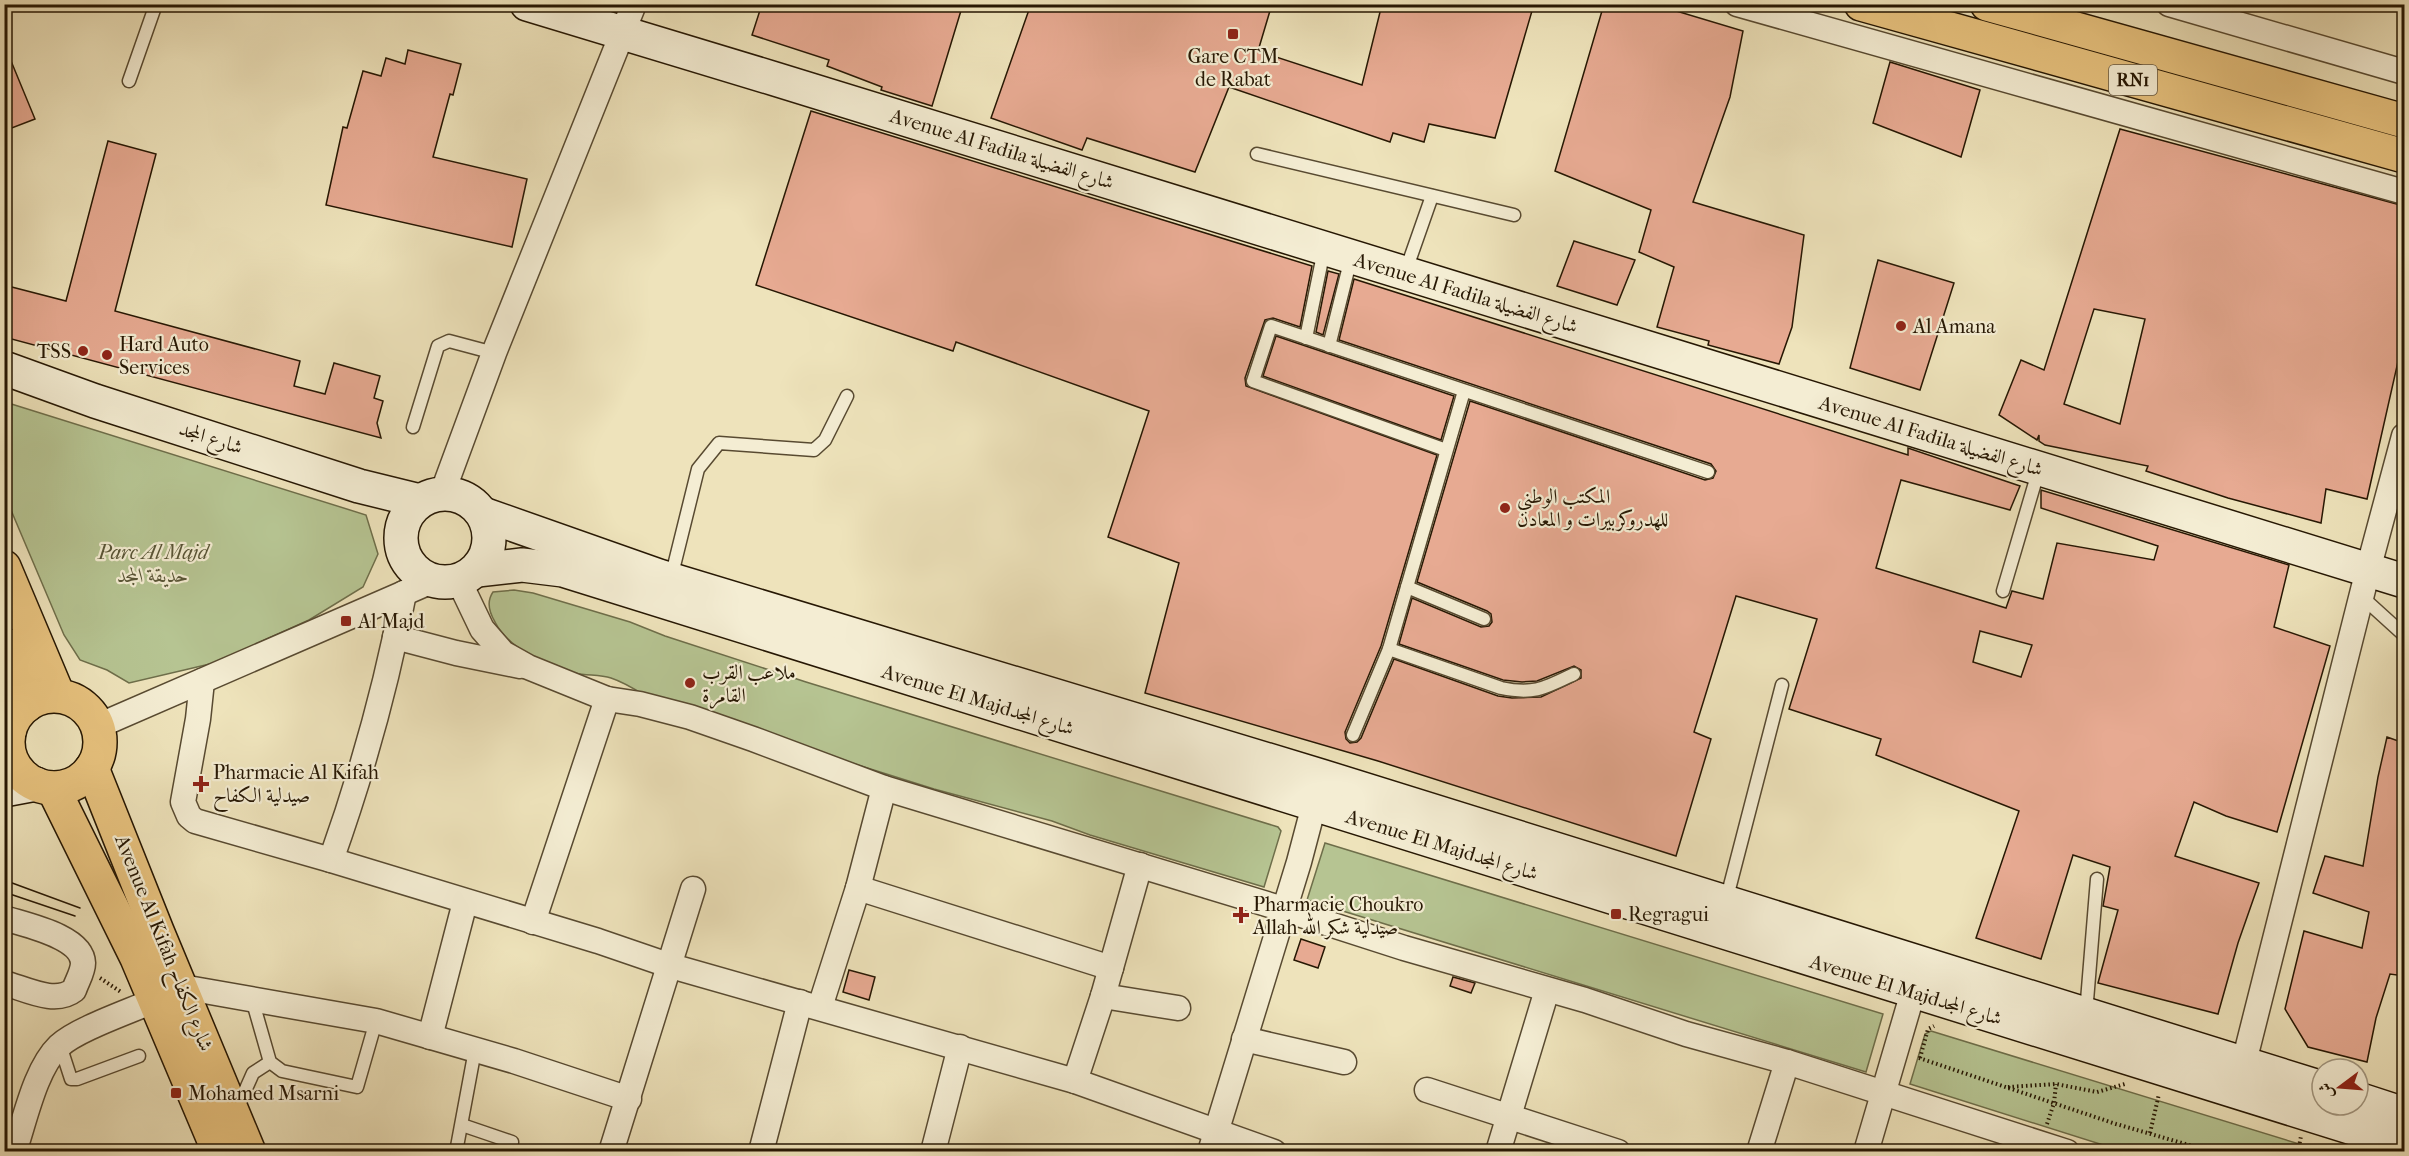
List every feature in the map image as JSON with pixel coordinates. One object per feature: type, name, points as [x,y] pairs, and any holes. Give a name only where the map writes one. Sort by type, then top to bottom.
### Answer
[{"type":"main road","name":"Avenue Al Fadila شارع الفضيلة","points":[[528,4],[628,19],[775,79],[2039,469],[2365,583],[2404,581]]},
{"type":"main road","name":"RN1","points":[[1861,4],[2404,156]]},
{"type":"main road","name":"RN1","points":[[1987,4],[2404,121]]},
{"type":"main road","name":"شارع المجد","points":[[4,368],[95,401],[337,479],[431,498],[457,495],[471,502],[483,514]]},
{"type":"main road","points":[[431,498],[411,510],[402,532],[405,557],[421,575],[443,581],[489,549],[488,525],[483,514]]},
{"type":"main road","name":"Avenue El Majdشارع المجد","points":[[483,514],[671,580],[1317,791],[2240,1078],[2404,1144]]},
{"type":"main road","name":"Avenue El Majdشارع المجد","points":[[443,581],[522,565],[563,570],[1317,791],[1726,902],[1917,978]]},
{"type":"main road","points":[[4,567],[58,695]]},
{"type":"main road","points":[[4,644],[14,724],[10,753],[27,779],[45,786]]},
{"type":"main road","points":[[4,790],[68,786],[82,779],[92,768],[99,755],[98,726],[89,711],[69,698],[58,695],[45,696],[14,724]]},
{"type":"main road","name":"Avenue Al Kifah شارع الكفاح","points":[[92,768],[157,931],[158,998],[235,1116],[249,1152]]},
{"type":"main road","name":"Avenue Al Kifah شارع الكفاح","points":[[45,786],[87,853],[158,998],[219,1152]]},
{"type":"main road","name":"Avenue El Majdشارع المجد","points":[[2240,1078],[2310,1087]]},
{"type":"main road","points":[[2370,1103],[2404,1114]]},
{"type":"street","points":[[1737,4],[2404,192]]},
{"type":"street","points":[[2169,4],[2404,72]]},
{"type":"street","points":[[431,498],[494,353],[577,151],[628,19]]},
{"type":"street","points":[[2240,1078],[2404,436]]},
{"type":"street","points":[[331,860],[359,780],[395,637],[443,581]]},
{"type":"street","points":[[443,581],[503,653],[528,667],[607,699],[640,704],[690,717],[884,788],[1585,1000],[1686,1034],[1787,1062],[2030,1144],[2067,1152]]},
{"type":"street","points":[[98,726],[443,581]]},
{"type":"street","points":[[395,637],[456,653],[528,667]]},
{"type":"street","points":[[202,681],[198,719],[183,802],[189,816],[195,821],[331,860],[671,966],[1075,1081],[1212,1142],[1274,1152]]},
{"type":"street","points":[[533,922],[607,699]]},
{"type":"street","points":[[761,1152],[810,1005],[858,888],[884,788]]},
{"type":"street","points":[[1212,1142],[1299,862],[1317,791]]},
{"type":"street","points":[[1075,1081],[1103,996],[1140,865]]},
{"type":"street","points":[[858,888],[1111,968]]},
{"type":"street","points":[[611,1152],[671,966],[693,889]]},
{"type":"street","points":[[430,1037],[465,902]]},
{"type":"street","points":[[4,918],[60,937],[74,945],[81,953],[81,970],[74,990],[62,997],[50,996],[4,983]]},
{"type":"street","points":[[1866,1152],[1917,978]]},
{"type":"street","points":[[1498,1152],[1547,990]]},
{"type":"street","points":[[1103,996],[1178,1008]]},
{"type":"street","points":[[13,1138],[49,1058],[60,1045],[75,1035],[158,998],[252,999],[376,1021],[629,1099]]},
{"type":"street","points":[[1244,1039],[1344,1062]]},
{"type":"street","points":[[933,1152],[960,1047]]},
{"type":"street","points":[[1759,1152],[1787,1062]]},
{"type":"street","points":[[1427,1090],[1618,1152]]},
{"type":"lane","points":[[129,81],[156,4]]},
{"type":"lane","points":[[1257,154],[1514,215]]},
{"type":"lane","points":[[1405,274],[1432,196]]},
{"type":"lane","points":[[1306,338],[1338,254]]},
{"type":"lane","points":[[1329,346],[1338,254]]},
{"type":"lane","points":[[1446,450],[1253,381],[1271,326],[1708,472]]},
{"type":"lane","points":[[412,426],[438,346],[449,341],[494,353]]},
{"type":"lane","points":[[1353,735],[1389,649],[1464,391]]},
{"type":"lane","points":[[671,580],[698,469],[719,443],[814,450],[825,440],[847,396]]},
{"type":"lane","points":[[2003,591],[2039,469]]},
{"type":"lane","points":[[2365,583],[2404,635]]},
{"type":"lane","points":[[1407,586],[1484,619]]},
{"type":"lane","points":[[1389,649],[1501,688],[1519,692],[1540,690],[1574,674]]},
{"type":"lane","points":[[1726,902],[1782,685]]},
{"type":"lane","points":[[2082,1029],[2097,879]]},
{"type":"lane","points":[[252,999],[270,1062],[282,1071],[357,1088],[376,1021]]},
{"type":"lane","points":[[60,1045],[71,1079],[77,1079],[139,1056]]},
{"type":"lane","points":[[456,1152],[475,1050]]},
{"type":"lane","points":[[235,1116],[253,1073],[270,1062]]},
{"type":"lane","points":[[462,1125],[512,1142],[509,1152]]},
{"type":"path","points":[[81,970],[118,989],[158,998]]},
{"type":"path","points":[[1897,1051],[2150,1134],[2213,1152]]},
{"type":"path","points":[[2004,1087],[2056,1084],[2097,1092],[2128,1083]]},
{"type":"path","points":[[2030,1144],[2054,1103],[2056,1084]]},
{"type":"path","points":[[2150,1134],[2160,1093]]},
{"type":"green space","name":"Parc Al Majd حديقة المجد","points":[[5,402],[366,515],[378,554],[363,587],[309,620],[214,663],[129,683],[107,670],[80,660],[64,635],[5,496]]},
{"type":"green space","points":[[514,590],[533,593],[630,622],[665,636],[806,682],[1278,827],[1281,831],[1264,887],[1090,835],[1052,821],[934,789],[823,754],[644,695],[611,678],[575,673],[552,666],[529,655],[509,640],[493,618],[489,603],[493,592]]},
{"type":"green space","points":[[1325,843],[1883,1014],[1866,1072],[1307,900]]},
{"type":"green space","points":[[1931,1031],[2322,1151],[2122,1151],[1910,1084],[1925,1034]]},
{"type":"building","points":[[762,4],[963,4],[932,106],[881,90],[882,87],[827,66],[829,60],[752,35]]},
{"type":"building","points":[[1031,4],[1272,4],[1258,51],[1362,85],[1382,4],[1534,4],[1495,138],[1429,124],[1424,142],[1393,133],[1390,142],[1229,87],[1195,172],[1087,138],[1082,150],[991,118]]},
{"type":"building","points":[[1604,4],[1653,4],[1743,31],[1730,97],[1693,202],[1804,235],[1792,327],[1779,364],[1708,345],[1709,341],[1657,327],[1674,267],[1639,252],[1651,210],[1555,171]]},
{"type":"building","points":[[4,44],[35,119],[4,131]]},
{"type":"building","points":[[408,50],[461,64],[453,95],[450,94],[433,157],[527,179],[512,247],[326,205],[343,127],[347,128],[363,71],[381,76],[386,58],[405,64]]},
{"type":"building","points":[[1890,62],[1980,90],[1961,157],[1873,123]]},
{"type":"building","name":"المكتب الوطني للهدروكربيرات و المعادن","points":[[811,111],[1312,266],[1300,327],[1273,318],[1265,320],[1245,378],[1246,386],[1437,455],[1381,646],[1345,732],[1346,739],[1350,743],[1357,742],[1361,738],[1394,659],[1498,696],[1512,698],[1541,697],[1581,678],[1581,670],[1574,666],[1537,681],[1503,680],[1399,644],[1412,598],[1481,627],[1489,626],[1492,622],[1491,614],[1487,611],[1417,582],[1470,401],[1705,480],[1713,478],[1716,471],[1711,464],[1339,340],[1354,279],[1908,455],[1908,448],[2020,486],[2010,510],[1901,480],[1876,568],[2006,608],[2012,591],[2043,599],[2057,543],[2154,560],[2158,546],[2041,508],[2041,490],[2289,565],[2274,627],[2330,646],[2277,832],[2226,816],[2194,802],[2175,856],[2259,883],[2238,943],[2218,1014],[2098,983],[2118,910],[2103,906],[2110,867],[2073,855],[2041,959],[1976,938],[2019,811],[1876,755],[1881,739],[1789,709],[1817,619],[1736,596],[1694,732],[1711,739],[1676,856],[1378,761],[1145,693],[1179,563],[1108,537],[1149,411],[956,342],[953,351],[756,285]],"holes":[[[1980,631],[2032,645],[2021,677],[1973,662]]]},
{"type":"building","points":[[2120,129],[2404,206],[2404,335],[2367,499],[2326,489],[2321,523],[2228,498],[2146,471],[2148,466],[2045,445],[2039,441],[2039,435],[2037,440],[1999,415],[2021,360],[2044,370]],"holes":[[[2094,309],[2145,319],[2120,424],[2064,404]]]},
{"type":"building","points":[[108,141],[156,154],[115,311],[300,361],[294,386],[325,394],[334,363],[380,376],[374,398],[383,401],[377,423],[381,438],[4,337],[4,285],[66,301]]},
{"type":"building","points":[[1574,241],[1635,260],[1617,305],[1557,286]]},
{"type":"building","name":"Al Amana","points":[[1878,260],[1954,283],[1920,390],[1850,368]]},
{"type":"building","points":[[1328,271],[1339,274],[1323,335],[1316,332]]},
{"type":"building","points":[[1276,336],[1454,396],[1441,440],[1263,376]]},
{"type":"building","points":[[2387,737],[2404,743],[2404,976],[2390,974],[2376,1018],[2368,1057],[2347,1057],[2308,1047],[2285,1009],[2304,931],[2362,948],[2369,912],[2313,893],[2325,856],[2363,866]]},
{"type":"building","points":[[1301,939],[1325,947],[1318,968],[1294,960]]},
{"type":"building","points":[[849,970],[875,977],[869,1000],[843,992]]},
{"type":"building","points":[[1453,977],[1475,983],[1471,993],[1450,986]]},
{"type":"tram line","points":[[4,880],[80,908]]},
{"type":"tram line","points":[[4,892],[75,916]]},
{"type":"place","name":"Gare CTM de Rabat","points":[[1233,34]]},
{"type":"place","name":"Al Amana","points":[[1901,326]]},
{"type":"place","name":"TSS","points":[[83,351]]},
{"type":"place","name":"Hard Auto Services","points":[[107,355]]},
{"type":"place","name":"المكتب الوطني للهدروكربيرات و المعادن","points":[[1505,508]]},
{"type":"place","name":"Al Majd","points":[[346,621]]},
{"type":"place","name":"ملاعب القرب القامرة","points":[[690,683]]},
{"type":"place","name":"Pharmacie Al Kifah صيدلية الكفاح","points":[[201,784]]},
{"type":"place","name":"Regragui","points":[[1616,914]]},
{"type":"place","name":"Pharmacie Choukro Allah صيدلية شكر الله","points":[[1241,915]]},
{"type":"place","name":"Mohamed Msarni","points":[[176,1093]]}]
